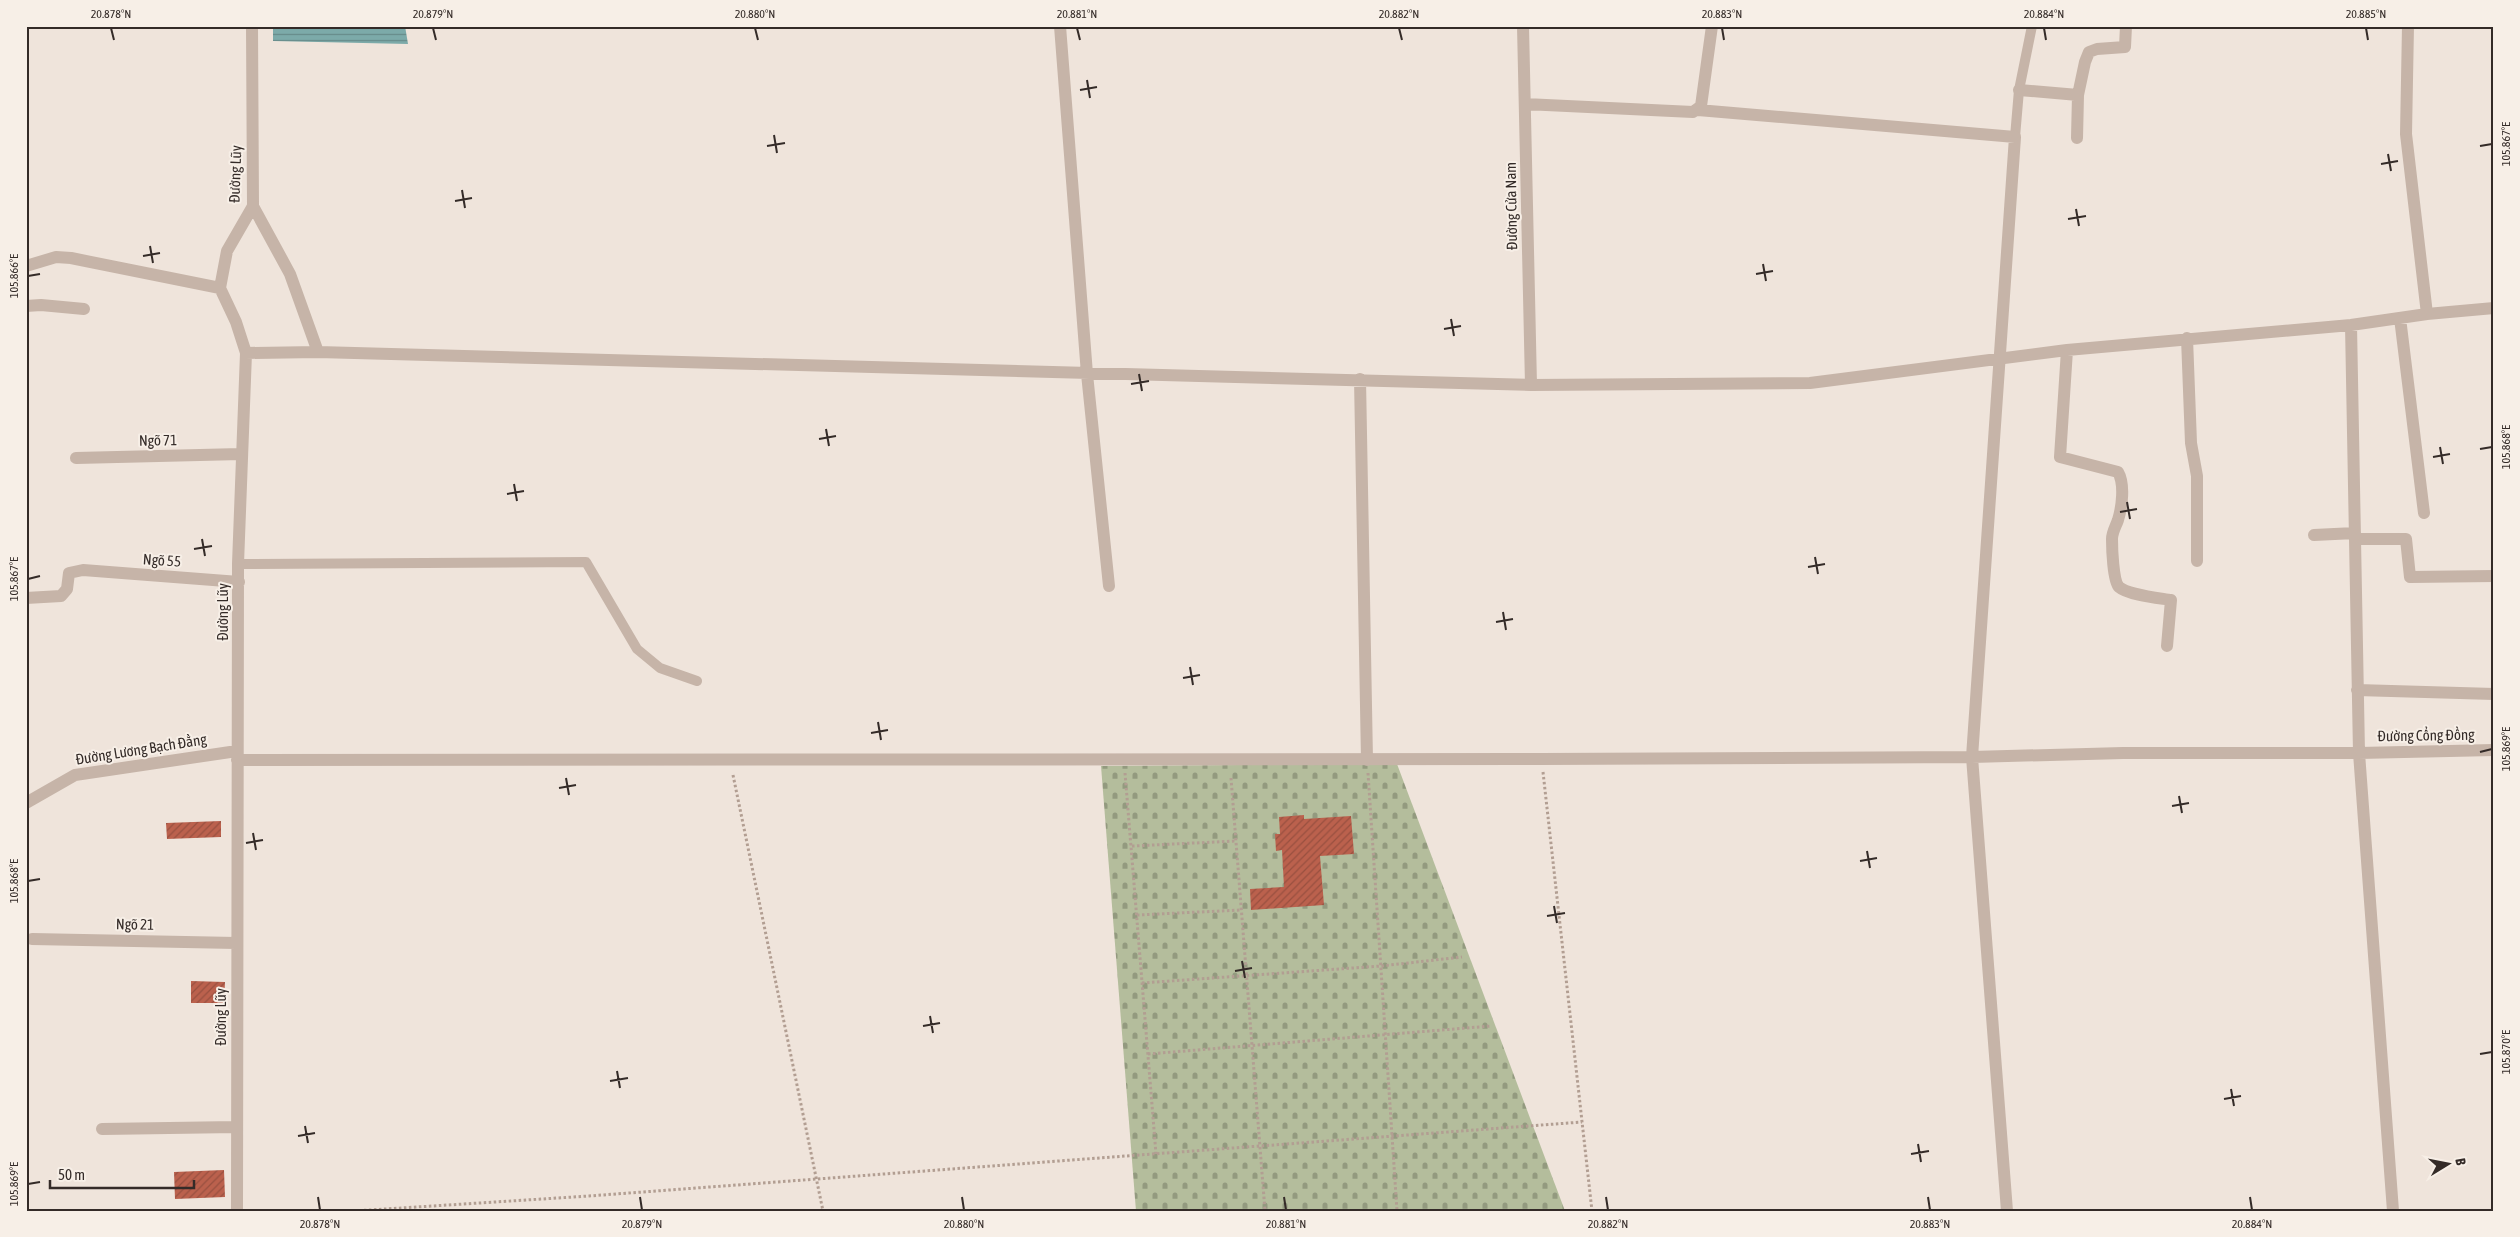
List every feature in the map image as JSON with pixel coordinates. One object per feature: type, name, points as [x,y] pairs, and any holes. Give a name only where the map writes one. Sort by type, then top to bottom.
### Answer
[{"type":"street","name":"Đường Lũy","points":[[237,1211],[238,564],[246,352],[236,322],[220,288],[227,251],[253,206],[252,26]]},
{"type":"street","points":[[1060,26],[1087,374],[1109,586]]},
{"type":"street","name":"Đường Cửa Nam","points":[[1523,26],[1531,385]]},
{"type":"street","points":[[1698,110],[1701,106],[1712,26]]},
{"type":"street","points":[[2077,138],[2078,95],[2089,52],[2097,49],[2125,47],[2126,26]]},
{"type":"street","points":[[2408,26],[2406,134],[2427,314]]},
{"type":"street","points":[[2020,90],[2078,95]]},
{"type":"street","points":[[1525,104],[1693,112],[1698,110],[2015,137],[1972,757],[2007,1211]]},
{"type":"street","points":[[253,206],[290,274],[318,352]]},
{"type":"street","points":[[26,266],[56,257],[72,258],[220,288]]},
{"type":"street","points":[[26,306],[41,305],[84,309]]},
{"type":"street","points":[[246,352],[318,352],[1531,385],[1810,383],[2067,350],[2351,325],[2427,314],[2494,308]]},
{"type":"street","points":[[2400,318],[2424,513]]},
{"type":"street","points":[[2351,325],[2359,753],[2393,1211]]},
{"type":"street","points":[[2187,338],[2191,443],[2197,476],[2198,561]]},
{"type":"street","points":[[2067,350],[2060,457],[2118,472],[2122,479],[2119,518],[2112,539],[2115,580],[2118,587],[2126,591],[2171,600],[2167,646]]},
{"type":"street","points":[[1360,379],[1367,760]]},
{"type":"street","name":"Ngõ 71","points":[[76,458],[241,454]]},
{"type":"street","points":[[2314,535],[2406,539],[2410,577],[2494,576]]},
{"type":"street","name":"Ngõ 55","points":[[26,598],[61,596],[67,589],[69,573],[83,570],[239,582]]},
{"type":"street","points":[[2357,690],[2494,694]]},
{"type":"street","name":"Đường Cổng Đồng","points":[[1367,760],[1972,757],[2123,753],[2359,753],[2494,750]]},
{"type":"street","name":"Đường Lương Bạch Đằng","points":[[26,803],[75,775],[237,755],[730,760],[1367,760]]},
{"type":"street","name":"Ngõ 21","points":[[32,939],[236,943]]},
{"type":"street","points":[[102,1128],[236,1127]]},
{"type":"lane","points":[[2015,137],[2020,90],[2032,26]]},
{"type":"lane","points":[[238,564],[586,562],[637,649],[660,668],[697,681]]},
{"type":"path","points":[[1541,759],[1592,1211]]},
{"type":"path","points":[[730,760],[823,1211]]},
{"type":"path","points":[[1124,760],[1156,1154]]},
{"type":"path","points":[[1367,760],[1398,1211]]},
{"type":"path","points":[[1231,778],[1265,1211]]},
{"type":"path","points":[[1131,846],[1236,841]]},
{"type":"path","points":[[1137,915],[1241,910]]},
{"type":"path","points":[[1142,983],[1381,966],[1462,957]]},
{"type":"path","points":[[1148,1054],[1491,1026]]},
{"type":"path","points":[[354,1211],[589,1196],[1582,1122]]},
{"type":"green space","points":[[1397,764],[1565,1211],[1136,1211],[1101,766]]},
{"type":"water","points":[[273,26],[405,26],[408,44],[273,41]]},
{"type":"building","points":[[1304,815],[1304,819],[1351,816],[1354,854],[1320,856],[1324,905],[1251,910],[1250,889],[1284,887],[1282,850],[1276,851],[1275,834],[1280,834],[1279,817]]},
{"type":"building","points":[[221,821],[221,837],[167,839],[166,823]]},
{"type":"building","points":[[191,981],[225,982],[224,1003],[191,1003]]},
{"type":"building","points":[[224,1170],[225,1197],[175,1199],[174,1172]]}]
